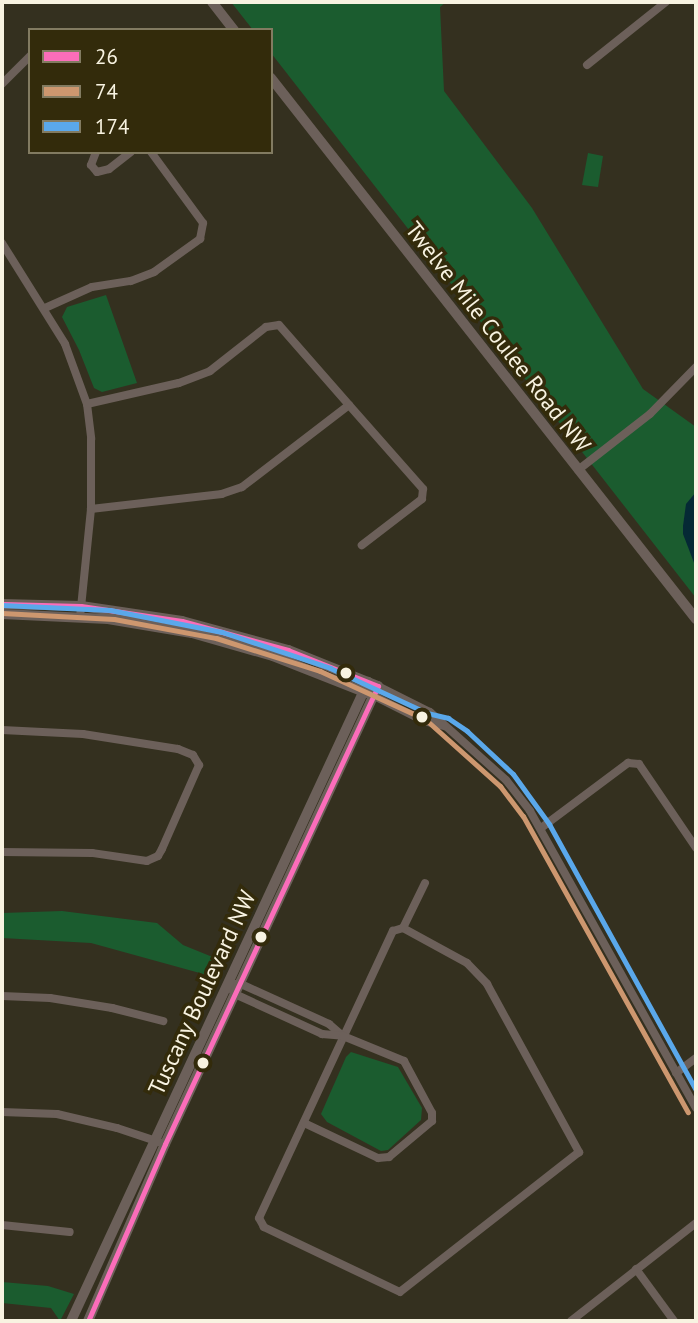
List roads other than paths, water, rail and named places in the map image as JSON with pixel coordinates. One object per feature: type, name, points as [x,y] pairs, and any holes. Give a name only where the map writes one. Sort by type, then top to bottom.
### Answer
[{"type":"street","points":[[212,2],[232,28]]},
{"type":"street","points":[[587,65],[666,2]]},
{"type":"street","points":[[2,84],[28,58]]},
{"type":"street","name":"Twelve Mile Coulee Road NW","points":[[273,81],[696,619]]},
{"type":"street","points":[[95,154],[91,165],[97,172],[109,169],[128,154]]},
{"type":"street","points":[[44,308],[92,288],[131,281],[154,272],[200,239],[203,223],[152,154]]},
{"type":"street","points":[[2,243],[65,344],[87,404],[91,439],[91,509],[80,611]]},
{"type":"street","points":[[87,404],[178,383],[210,371],[266,327],[279,326],[423,489],[422,499],[362,545]]},
{"type":"street","points":[[578,470],[650,414],[696,367]]},
{"type":"street","points":[[91,509],[222,494],[242,487],[349,405]]},
{"type":"street","points":[[2,604],[80,611],[219,640],[376,691],[424,721],[444,726],[478,752],[506,780],[541,828],[696,1108]]},
{"type":"street","points":[[2,614],[80,611]]},
{"type":"street","name":"Tuscany Boulevard NW","points":[[88,1321],[227,984],[365,687]]},
{"type":"street","name":"Tuscany Boulevard NW","points":[[71,1321],[237,995],[376,691]]},
{"type":"street","points":[[2,730],[83,734],[178,749],[192,755],[199,765],[158,856],[146,861],[79,852],[2,852]]},
{"type":"street","points":[[541,828],[628,763],[639,764],[696,848]]},
{"type":"street","points":[[403,928],[425,883]]},
{"type":"street","points":[[403,928],[467,963],[487,984],[579,1152],[400,1292],[264,1227],[259,1218],[393,931],[403,928]]},
{"type":"street","points":[[227,984],[241,984],[329,1024],[343,1036]]},
{"type":"street","points":[[227,984],[237,995],[322,1034],[343,1036],[404,1061],[432,1113],[432,1121],[389,1157],[378,1158],[304,1124]]},
{"type":"street","points":[[2,996],[50,998],[112,1008],[163,1021]]},
{"type":"street","points":[[676,1073],[696,1058]]},
{"type":"street","points":[[2,1112],[57,1114],[117,1128],[160,1142]]},
{"type":"street","points":[[571,1321],[696,1223]]},
{"type":"street","points":[[2,1225],[70,1232]]},
{"type":"street","points":[[636,1269],[674,1321]]},
{"type":"water","points":[[696,492],[696,568],[683,534],[683,526],[686,504]]}]
